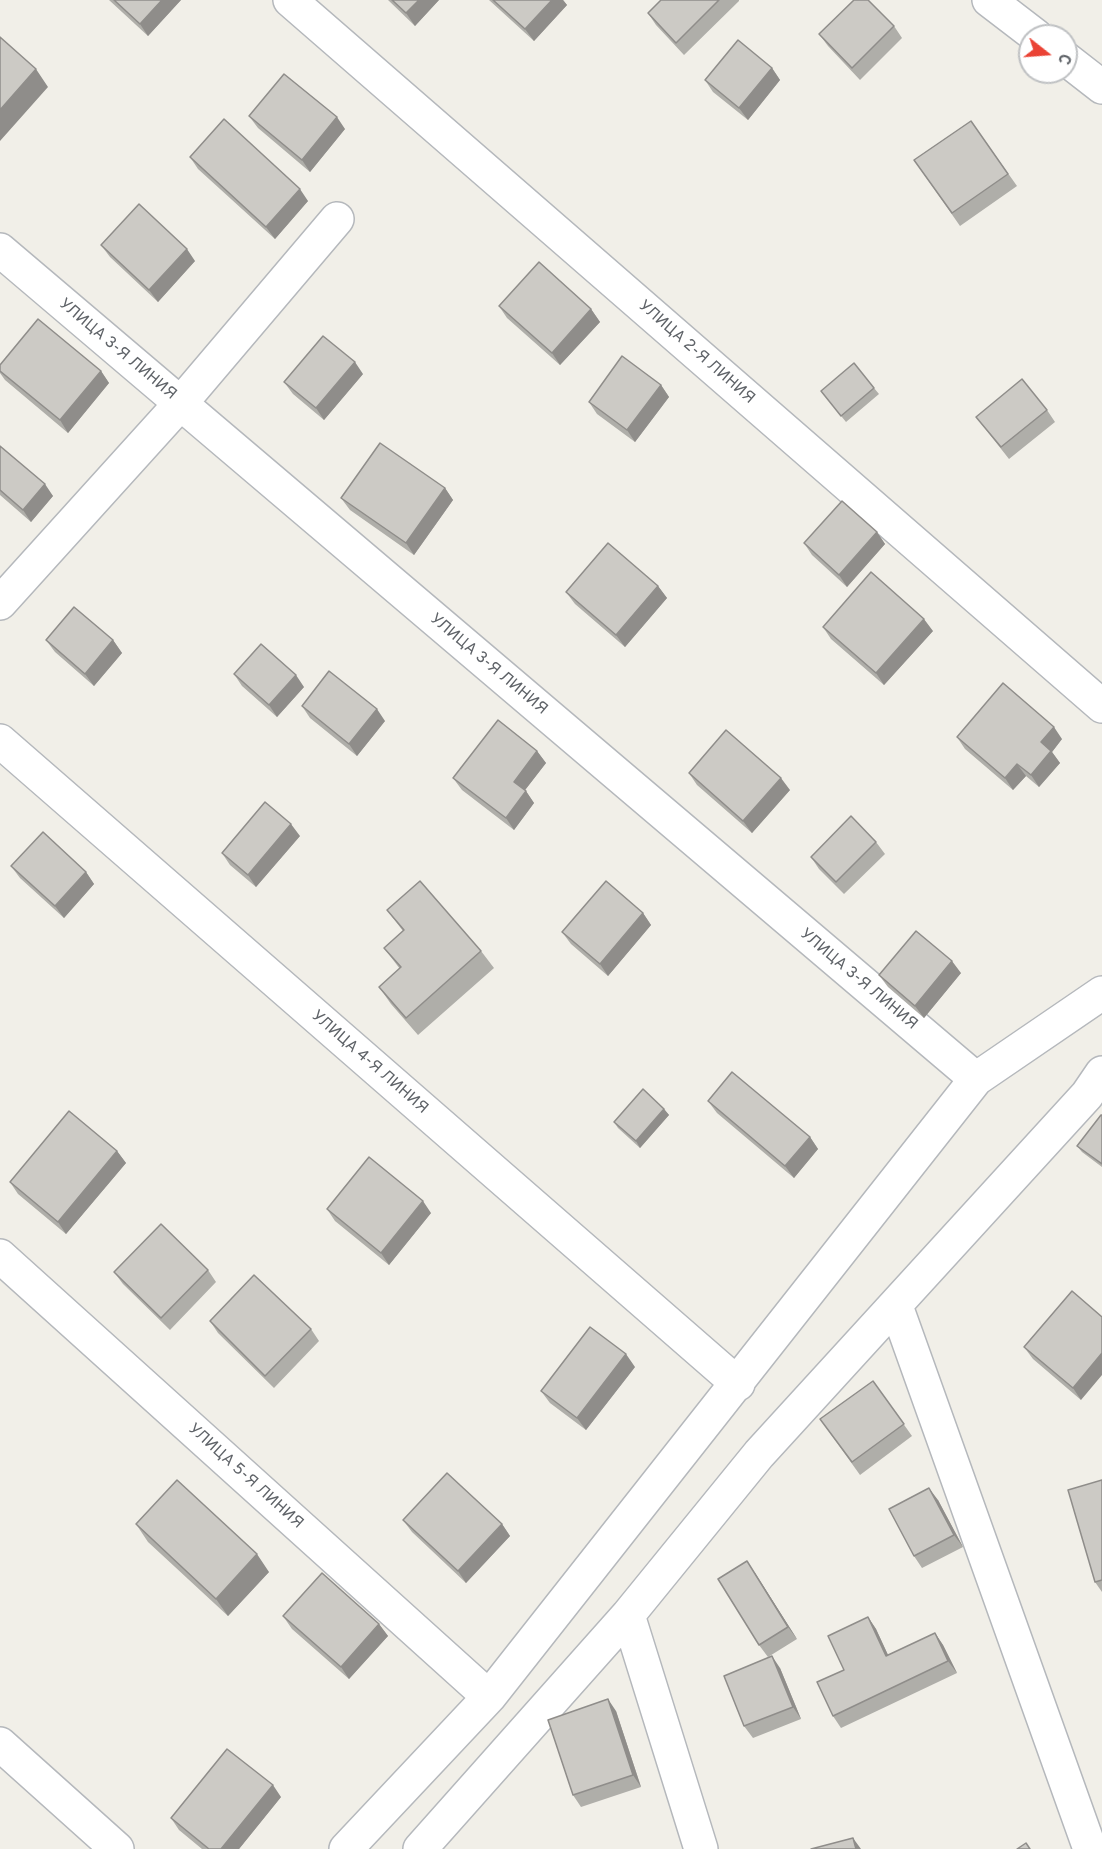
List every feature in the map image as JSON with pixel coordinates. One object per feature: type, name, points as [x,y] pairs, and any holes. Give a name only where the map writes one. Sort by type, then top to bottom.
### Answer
[{"type":"street","name":"УЛИЦА 2-Я ЛИНИЯ","points":[[290,0],[1102,706]]},
{"type":"street","points":[[989,0],[1020,24]]},
{"type":"street","points":[[1078,68],[1102,87]]},
{"type":"street","points":[[0,603],[180,404],[337,219]]},
{"type":"street","name":"УЛИЦА 3-Я ЛИНИЯ","points":[[0,250],[975,1079]]},
{"type":"street","name":"УЛИЦА 4-Я ЛИНИЯ","points":[[0,741],[738,1384]]},
{"type":"street","points":[[346,1849],[489,1697],[738,1384],[975,1079],[1102,993]]},
{"type":"street","points":[[420,1849],[628,1615],[759,1454],[1087,1095],[1102,1073]]},
{"type":"street","name":"УЛИЦА 5-Я ЛИНИЯ","points":[[0,1256],[489,1697]]},
{"type":"street","points":[[896,1306],[1090,1849]]},
{"type":"street","points":[[628,1615],[702,1849]]},
{"type":"street","points":[[0,1744],[117,1849]]},
{"type":"building","points":[[114,0],[162,0],[140,24]]},
{"type":"building","points":[[392,0],[419,0],[406,13]]},
{"type":"building","points":[[493,0],[552,0],[525,29]]},
{"type":"building","points":[[661,0],[719,0],[676,43],[648,13]]},
{"type":"building","points":[[854,0],[868,0],[894,26],[852,68],[819,34]]},
{"type":"building","points":[[0,37],[36,69],[0,110]]},
{"type":"building","points":[[738,40],[772,68],[739,108],[705,80]]},
{"type":"building","points":[[284,74],[337,117],[302,160],[249,116]]},
{"type":"building","points":[[224,119],[300,189],[266,227],[190,157]]},
{"type":"building","points":[[971,121],[1008,174],[952,213],[914,160]]},
{"type":"building","points":[[139,204],[187,249],[149,290],[101,245]]},
{"type":"building","points":[[539,262],[591,309],[552,353],[499,306]]},
{"type":"building","points":[[38,319],[101,371],[60,420],[0,371],[0,365]]},
{"type":"building","points":[[323,336],[355,362],[316,408],[284,382]]},
{"type":"building","points":[[622,356],[661,385],[627,430],[589,402]]},
{"type":"building","points":[[854,363],[874,388],[841,416],[821,391]]},
{"type":"building","points":[[1022,379],[1047,410],[1001,447],[976,417]]},
{"type":"building","points":[[380,443],[445,488],[406,543],[341,498]]},
{"type":"building","points":[[0,446],[45,484],[23,510],[0,490]]},
{"type":"building","points":[[842,501],[877,532],[839,575],[804,543]]},
{"type":"building","points":[[608,543],[658,586],[616,635],[566,592]]},
{"type":"building","points":[[871,572],[924,619],[876,673],[823,627]]},
{"type":"building","points":[[74,607],[113,640],[85,674],[46,640]]},
{"type":"building","points":[[261,644],[296,675],[269,705],[234,674]]},
{"type":"building","points":[[329,671],[377,709],[349,744],[302,706]]},
{"type":"building","points":[[1003,683],[1054,727],[1041,742],[1051,751],[1031,775],[1017,764],[1005,778],[957,737]]},
{"type":"building","points":[[498,720],[537,751],[514,782],[526,791],[506,818],[453,778]]},
{"type":"building","points":[[726,730],[781,778],[743,821],[689,773]]},
{"type":"building","points":[[265,802],[291,824],[248,875],[222,853]]},
{"type":"building","points":[[851,816],[876,842],[836,882],[811,857]]},
{"type":"building","points":[[43,832],[86,872],[55,906],[11,866]]},
{"type":"building","points":[[420,881],[481,951],[406,1018],[379,987],[401,967],[384,948],[404,930],[387,910]]},
{"type":"building","points":[[606,881],[643,913],[600,964],[562,932]]},
{"type":"building","points":[[916,931],[952,961],[915,1006],[879,975]]},
{"type":"building","points":[[732,1072],[810,1137],[785,1166],[708,1101]]},
{"type":"building","points":[[643,1089],[664,1109],[636,1141],[614,1122]]},
{"type":"building","points":[[69,1111],[117,1151],[58,1222],[10,1182]]},
{"type":"building","points":[[1102,1115],[1102,1164],[1077,1146]]},
{"type":"building","points":[[369,1157],[423,1201],[381,1253],[327,1209]]},
{"type":"building","points":[[161,1224],[208,1270],[161,1318],[114,1272]]},
{"type":"building","points":[[254,1275],[311,1329],[265,1376],[210,1321]]},
{"type":"building","points":[[1072,1291],[1102,1317],[1102,1353],[1073,1388],[1024,1347]]},
{"type":"building","points":[[590,1327],[626,1354],[577,1418],[541,1391]]},
{"type":"building","points":[[873,1381],[904,1424],[852,1462],[820,1419]]},
{"type":"building","points":[[447,1473],[502,1524],[458,1571],[403,1520]]},
{"type":"building","points":[[177,1480],[257,1554],[216,1599],[136,1524]]},
{"type":"building","points":[[1102,1480],[1102,1580],[1095,1582],[1068,1490]]},
{"type":"building","points":[[929,1488],[954,1535],[914,1556],[889,1509]]},
{"type":"building","points":[[747,1561],[788,1627],[759,1645],[718,1579]]},
{"type":"building","points":[[322,1573],[379,1624],[341,1667],[283,1616]]},
{"type":"building","points":[[868,1617],[886,1656],[935,1633],[948,1661],[833,1716],[817,1682],[844,1670],[828,1636]]},
{"type":"building","points":[[772,1656],[793,1707],[744,1726],[724,1676]]},
{"type":"building","points":[[608,1699],[633,1775],[573,1795],[548,1720]]},
{"type":"building","points":[[227,1749],[273,1785],[221,1849],[209,1849],[171,1818]]},
{"type":"building","points":[[853,1838],[856,1849],[811,1849]]},
{"type":"building","points":[[1026,1843],[1030,1849],[1017,1849]]}]
